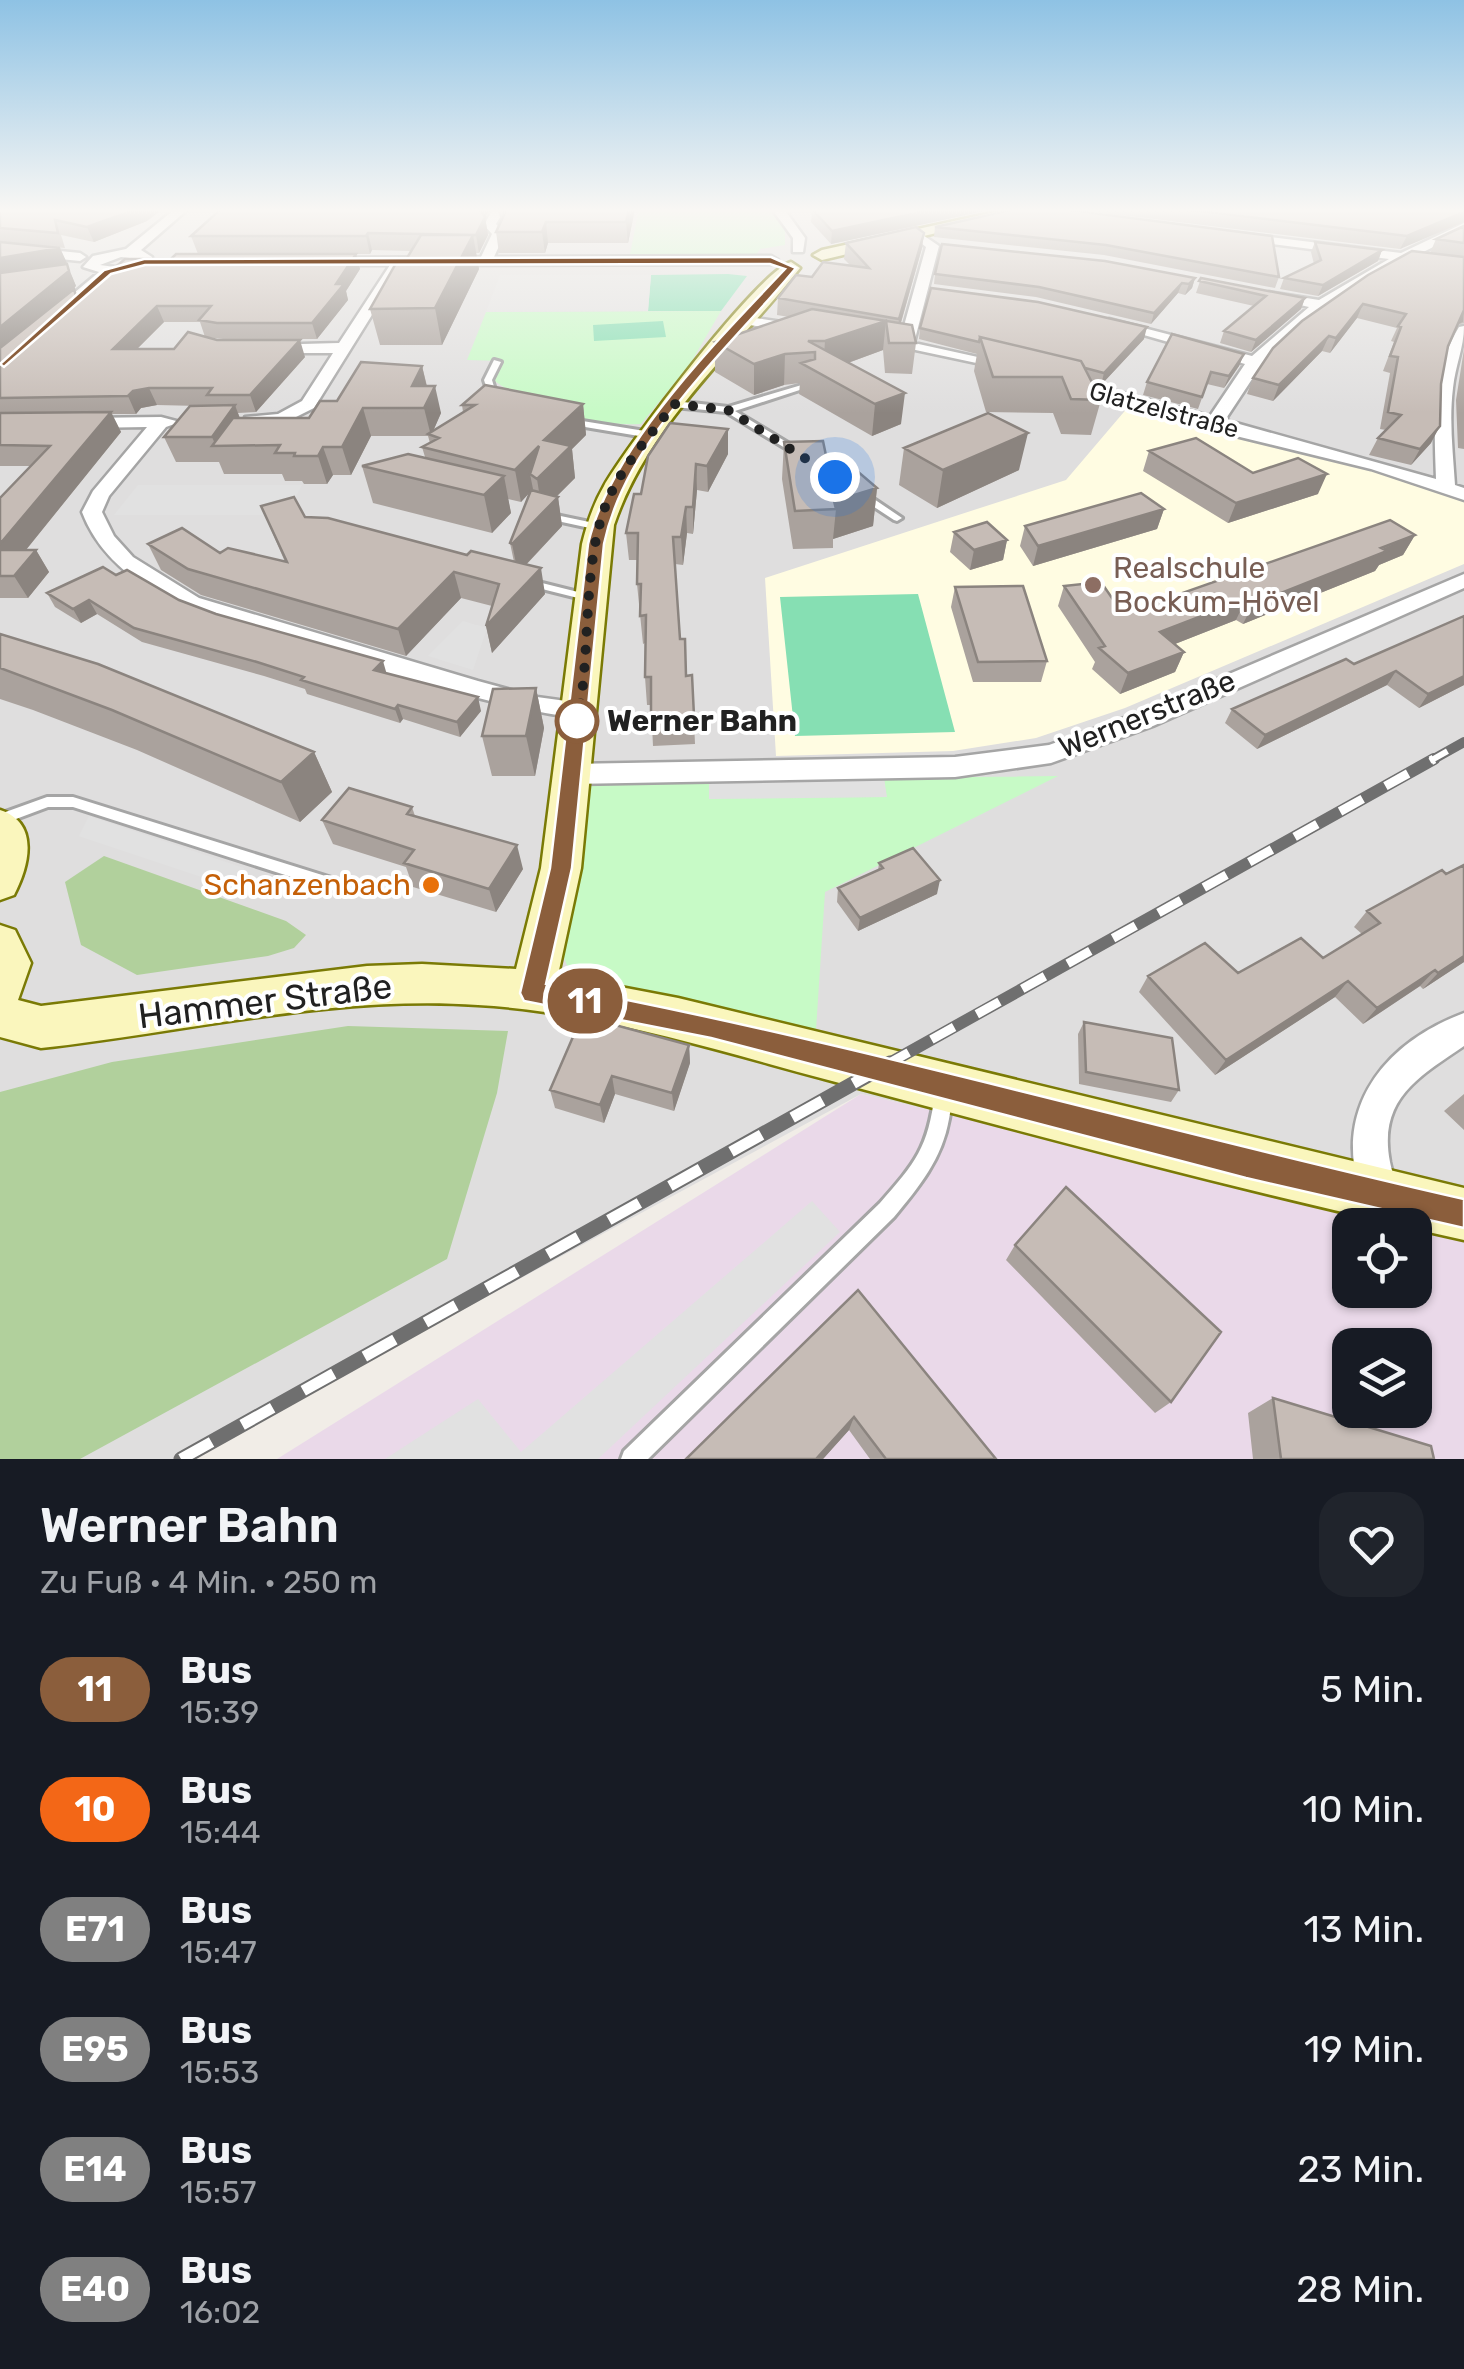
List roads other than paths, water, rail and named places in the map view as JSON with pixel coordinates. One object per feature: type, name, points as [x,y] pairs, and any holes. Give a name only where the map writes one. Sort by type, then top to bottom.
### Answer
[{"type":"street","points":[[41,329],[101,277]]},
{"type":"street","points":[[234,422],[272,421],[302,409],[388,277]]},
{"type":"street","points":[[532,993],[561,868],[598,528],[616,483],[700,366],[774,277]]},
{"type":"street","points":[[906,346],[925,277]]},
{"type":"street","points":[[1213,425],[1228,392],[1255,362],[1320,304],[1367,277]]},
{"type":"street","points":[[922,290],[941,292]]},
{"type":"street","points":[[1254,291],[1320,304]]},
{"type":"street","points":[[1094,318],[1255,362]]},
{"type":"street","points":[[742,320],[826,333]]},
{"type":"street","points":[[1446,486],[1442,404],[1449,354],[1464,330]]},
{"type":"street","points":[[870,340],[1017,370]]},
{"type":"street","points":[[243,348],[342,348]]},
{"type":"street","name":"Glatzelstraße","points":[[1053,380],[1377,465],[1464,494]]},
{"type":"street","points":[[160,422],[100,494],[92,512],[96,528],[128,564],[195,604],[474,688],[537,705],[579,710]]},
{"type":"street","points":[[71,423],[198,422]]},
{"type":"street","name":"Wernerstraße","points":[[572,774],[955,767],[1051,754],[1144,720],[1464,580]]},
{"type":"street","points":[[0,823],[11,850],[0,883]]},
{"type":"street","points":[[0,943],[9,963],[0,991]]},
{"type":"street","name":"Hammer Straße","points":[[0,1016],[41,1027],[365,984],[483,985],[711,1027],[1464,1214]]},
{"type":"street","points":[[1379,1195],[1370,1120],[1382,1095],[1406,1068],[1464,1028]]},
{"type":"lane","points":[[497,362],[488,380],[492,394],[509,404]]},
{"type":"lane","points":[[674,404],[728,410],[808,386]]},
{"type":"lane","points":[[728,410],[804,457]]},
{"type":"lane","points":[[554,418],[651,435]]},
{"type":"lane","points":[[850,487],[897,518]]},
{"type":"lane","points":[[551,517],[598,528]]},
{"type":"lane","points":[[534,584],[590,598]]},
{"type":"lane","points":[[0,823],[46,802],[72,802],[335,885]]},
{"type":"lane","points":[[632,1459],[919,1173],[938,1139],[944,1086]]},
{"type":"railway","points":[[1430,761],[1464,742]]},
{"type":"railway","points":[[886,1065],[1434,759]]},
{"type":"railway","points":[[181,1459],[890,1063]]},
{"type":"place","name":"Realschule Bockum-Hövel","points":[[1093,585]]},
{"type":"place","name":"Werner Bahn","points":[[577,721]]},
{"type":"place","name":"Schanzenbach","points":[[431,885]]}]
